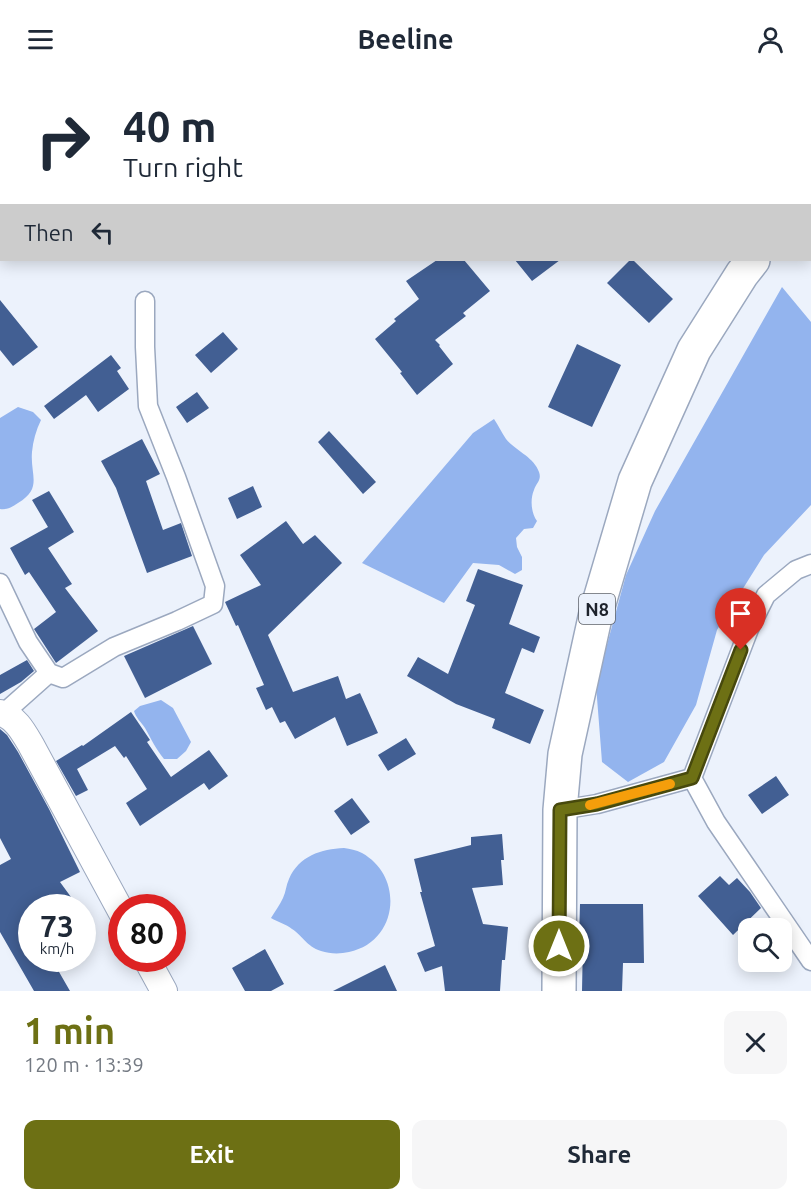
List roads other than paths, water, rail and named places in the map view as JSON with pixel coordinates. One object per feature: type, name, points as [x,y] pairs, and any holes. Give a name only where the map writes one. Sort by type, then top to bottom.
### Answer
[{"type":"highway","name":"N8","points":[[559,991],[560,810],[565,754],[596,613],[635,481],[694,350],[752,261]]},
{"type":"street","points":[[0,583],[28,642],[49,673],[63,678],[114,647],[213,604],[215,586],[148,406],[145,301]]},
{"type":"street","points":[[811,564],[796,570],[766,594],[749,629],[692,778],[716,822],[811,961]]},
{"type":"street","points":[[49,673],[2,713],[19,725],[32,745],[112,894]]},
{"type":"street","points":[[560,810],[597,804],[692,778]]},
{"type":"street","points":[[154,972],[164,991]]},
{"type":"water","points":[[782,287],[811,322],[811,505],[764,555],[717,630],[696,705],[664,762],[628,782],[602,762],[596,685],[626,575],[655,511]]},
{"type":"water","points":[[18,407],[33,412],[41,420],[32,448],[33,486],[26,497],[18,503],[9,508],[0,509],[0,418]]},
{"type":"water","points":[[494,419],[506,439],[533,462],[540,475],[532,502],[533,514],[537,521],[533,528],[524,529],[516,538],[522,557],[522,570],[515,574],[499,565],[473,563],[444,603],[362,563],[473,433]]},
{"type":"water","points":[[161,700],[173,708],[191,742],[186,751],[177,759],[164,759],[134,711],[140,706]]},
{"type":"water","points":[[344,848],[362,853],[376,864],[385,877],[390,892],[390,908],[386,923],[378,936],[365,946],[346,953],[328,953],[312,946],[290,927],[271,918],[283,898],[293,871],[305,859],[319,852]]}]
